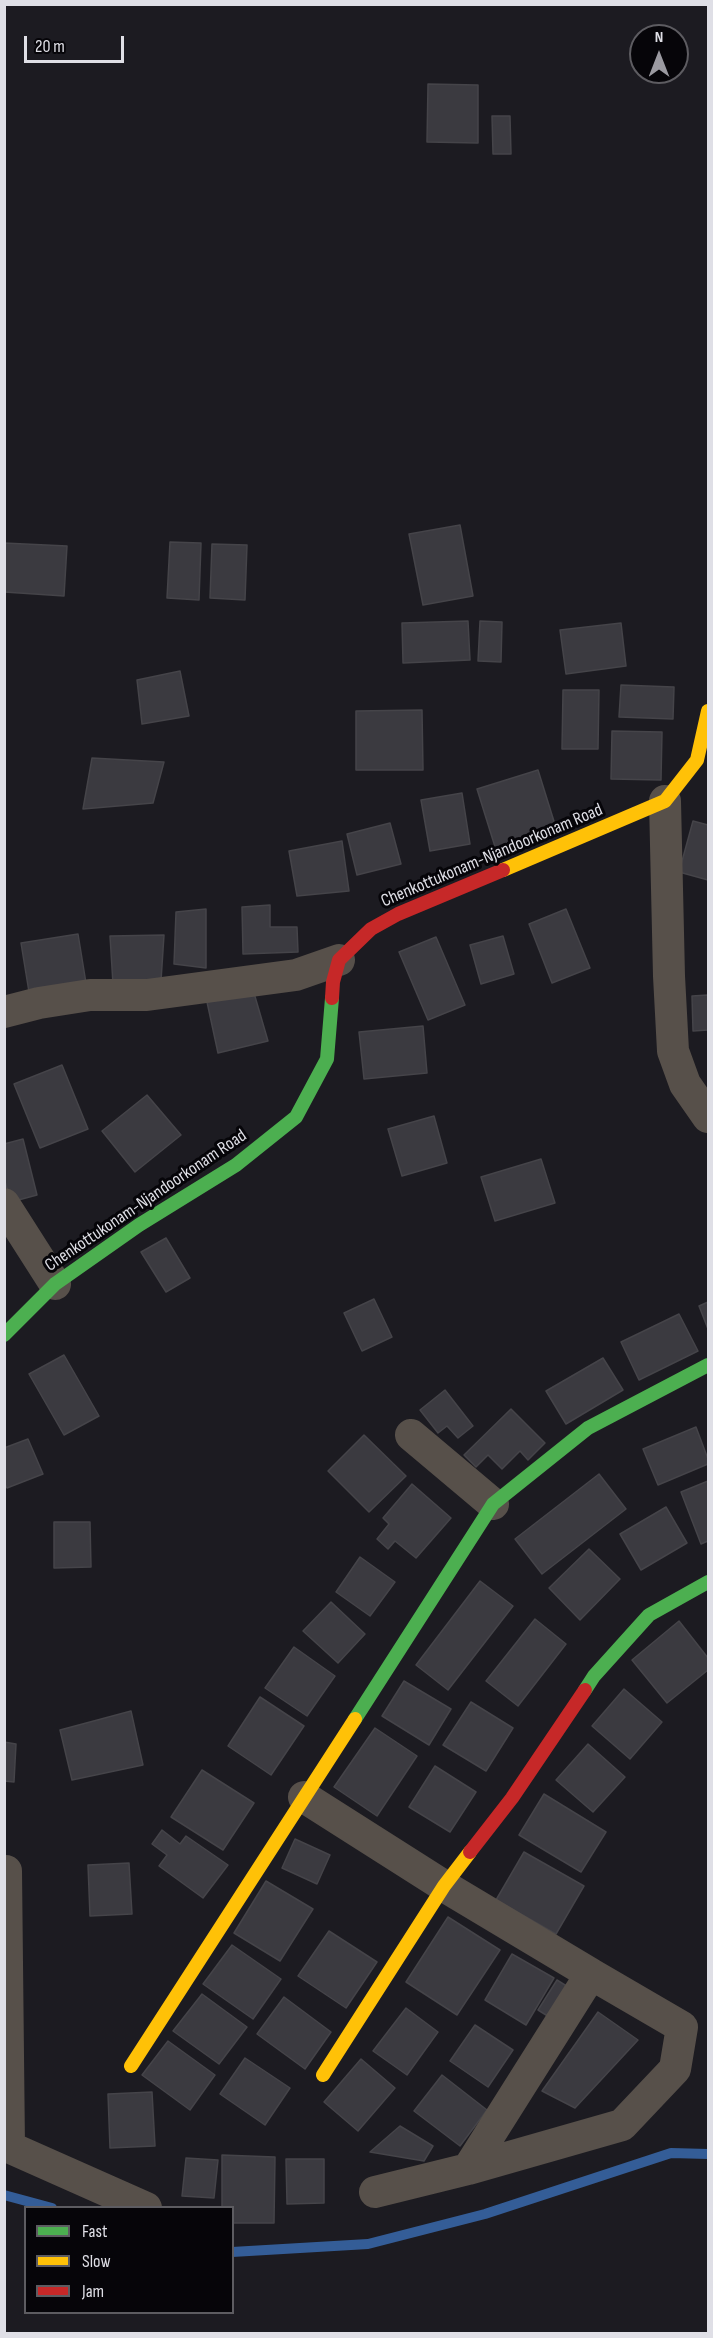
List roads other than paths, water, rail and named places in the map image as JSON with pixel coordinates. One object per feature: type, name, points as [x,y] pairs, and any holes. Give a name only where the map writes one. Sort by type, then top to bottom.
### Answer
[{"type":"street","name":"Chenkottukonam-Njandoorkonam Road","points":[[4,1335],[55,1284],[139,1225],[236,1165],[296,1118],[327,1059],[333,982],[339,960],[371,929],[398,914],[665,801],[697,759],[708,711]]},
{"type":"street","points":[[665,801],[673,1051],[686,1084],[708,1117]]},
{"type":"street","points":[[4,1012],[39,1003],[90,995],[147,995],[296,975],[339,960]]},
{"type":"street","points":[[4,1204],[55,1284]]},
{"type":"street","points":[[131,2066],[493,1504],[588,1428],[708,1365]]},
{"type":"street","points":[[411,1435],[493,1504]]},
{"type":"street","points":[[323,2075],[444,1886],[512,1798],[594,1676],[649,1615],[708,1582]]},
{"type":"street","points":[[304,1797],[444,1886],[682,2027],[675,2069],[622,2125],[468,2169],[375,2192]]},
{"type":"street","points":[[6,1871],[7,2146],[142,2206]]},
{"type":"street","points":[[468,2169],[591,1974]]},
{"type":"waterway","points":[[234,2252],[368,2244],[485,2214],[671,2153],[708,2154]]},
{"type":"waterway","points":[[4,2195],[45,2206]]}]
